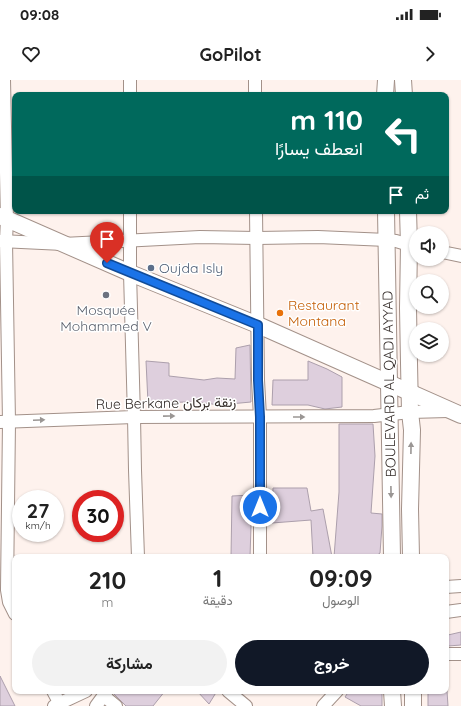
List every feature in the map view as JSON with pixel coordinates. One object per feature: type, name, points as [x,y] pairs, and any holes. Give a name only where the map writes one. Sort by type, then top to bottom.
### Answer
[{"type":"main road","points":[[385,92],[386,80]]},
{"type":"main road","points":[[403,80],[404,92]]},
{"type":"main road","name":"BOULEVARD AL QADI AYYAD","points":[[386,214],[392,554]]},
{"type":"main road","name":"BOULEVARD AL QADI AYYAD","points":[[408,214],[410,226]]},
{"type":"main road","points":[[4,218],[258,325],[456,413]]},
{"type":"main road","name":"BOULEVARD AL QADI AYYAD","points":[[411,266],[408,308],[410,412],[412,430],[410,509],[411,554]]},
{"type":"main road","points":[[392,694],[393,706]]},
{"type":"main road","points":[[413,694],[413,706]]},
{"type":"street","points":[[4,80],[4,422],[7,590],[9,602],[12,608]]},
{"type":"street","points":[[130,80],[130,92]]},
{"type":"street","points":[[255,80],[255,92]]},
{"type":"street","points":[[130,214],[130,272],[138,554]]},
{"type":"street","points":[[256,214],[258,380],[260,417],[260,554]]},
{"type":"street","points":[[3,241],[63,244],[200,237],[318,237],[387,240],[409,245]]},
{"type":"street","points":[[449,253],[461,256]]},
{"type":"street","name":"Rue Berkane زنقة بركان","points":[[4,422],[134,417],[374,416],[410,412],[456,413]]},
{"type":"street","points":[[449,587],[461,586]]},
{"type":"street","points":[[449,612],[461,610]]},
{"type":"street","points":[[449,654],[461,654]]},
{"type":"street","points":[[54,694],[58,705],[80,694]]},
{"type":"street","points":[[96,706],[104,694]]},
{"type":"street","points":[[106,694],[116,706]]},
{"type":"street","points":[[232,694],[246,706]]},
{"type":"street","points":[[323,706],[334,694]]},
{"type":"building","points":[[250,345],[251,402],[219,405],[187,402],[148,403],[146,361],[169,363],[169,376],[204,380],[217,378],[235,379],[236,348]]},
{"type":"building","points":[[308,361],[342,377],[342,407],[325,409],[308,405],[272,405],[273,380],[308,380]]},
{"type":"building","points":[[339,424],[373,424],[375,456],[371,513],[382,514],[379,554],[334,554],[339,492]]},
{"type":"building","points":[[273,488],[307,488],[311,511],[323,509],[331,554],[313,554],[311,520],[272,523]]},
{"type":"building","points":[[252,495],[250,554],[231,554],[232,496]]},
{"type":"building","points":[[461,632],[461,645],[449,646],[449,635]]},
{"type":"building","points":[[0,676],[15,706],[0,706]]},
{"type":"building","points":[[114,694],[163,694],[153,706],[126,706]]},
{"type":"building","points":[[200,694],[215,694],[209,704]]},
{"type":"building","points":[[347,694],[382,694],[382,706],[361,706],[345,697]]},
{"type":"building","points":[[428,694],[447,694],[448,706],[428,706]]},
{"type":"place","name":"Oujda Isly","points":[[151,268]]},
{"type":"place","name":"Mosquée Mohammed V","points":[[106,295]]},
{"type":"place","name":"Restaurant Montana","points":[[280,313]]},
{"type":"route","points":[[107,263],[258,325],[260,507]]}]
